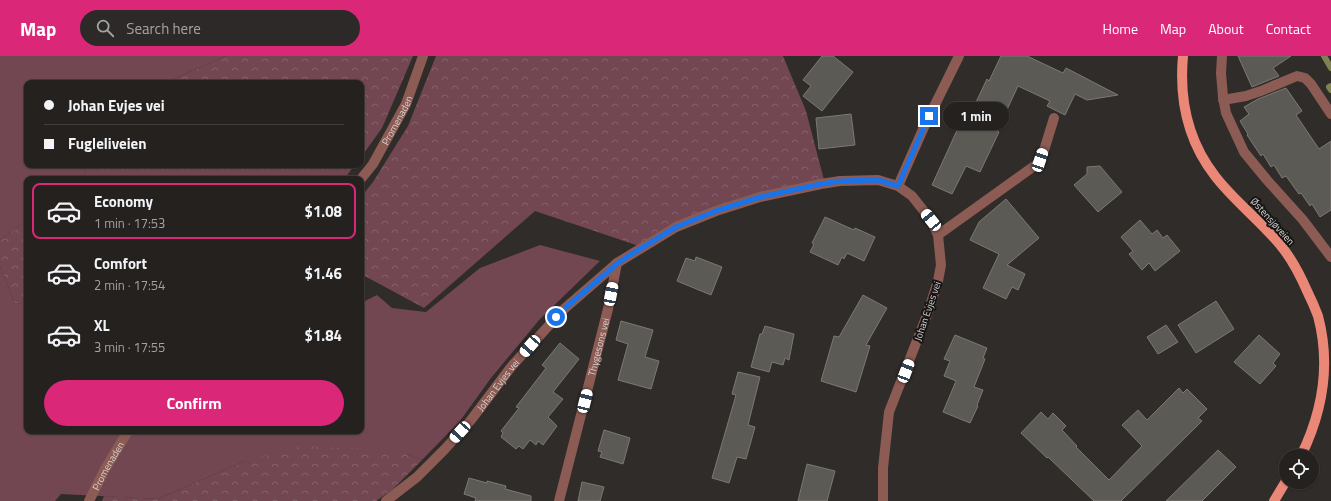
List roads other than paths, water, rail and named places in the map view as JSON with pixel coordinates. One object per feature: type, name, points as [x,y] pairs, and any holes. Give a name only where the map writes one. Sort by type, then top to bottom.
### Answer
[{"type":"main road","name":"Østensjøveien","points":[[1183,56],[1181,73],[1182,93],[1190,132],[1200,154],[1214,176],[1282,247],[1305,284],[1318,316],[1326,360],[1326,379],[1322,402],[1311,436],[1304,449]]},
{"type":"main road","points":[[1274,501],[1281,489]]},
{"type":"street","name":"Promenaden","points":[[363,176],[373,164],[406,104],[423,56]]},
{"type":"street","points":[[898,186],[924,127],[959,56]]},
{"type":"street","points":[[1222,56],[1221,73],[1223,100],[1226,113],[1244,152],[1303,220],[1331,257]]},
{"type":"street","points":[[1223,100],[1246,96],[1297,76],[1305,78],[1311,84],[1331,114]]},
{"type":"street","points":[[938,235],[1037,164],[1040,160],[1054,118]]},
{"type":"street","name":"Johan Evjes vei","points":[[386,501],[417,477],[445,449],[471,420],[511,367],[564,309],[618,263],[676,227],[716,211],[760,197],[821,184],[840,181],[878,180],[898,186],[912,196],[931,220],[938,235],[941,265],[938,281],[924,322],[889,412],[883,468],[883,501]]},
{"type":"street","name":"Thygesons vei","points":[[559,501],[608,309],[618,263]]},
{"type":"street","name":"Promenaden","points":[[89,501],[105,469],[126,434]]},
{"type":"waterway","points":[[1324,56],[1331,68]]},
{"type":"waterway","points":[[1331,86],[1329,87],[1331,90]]}]
